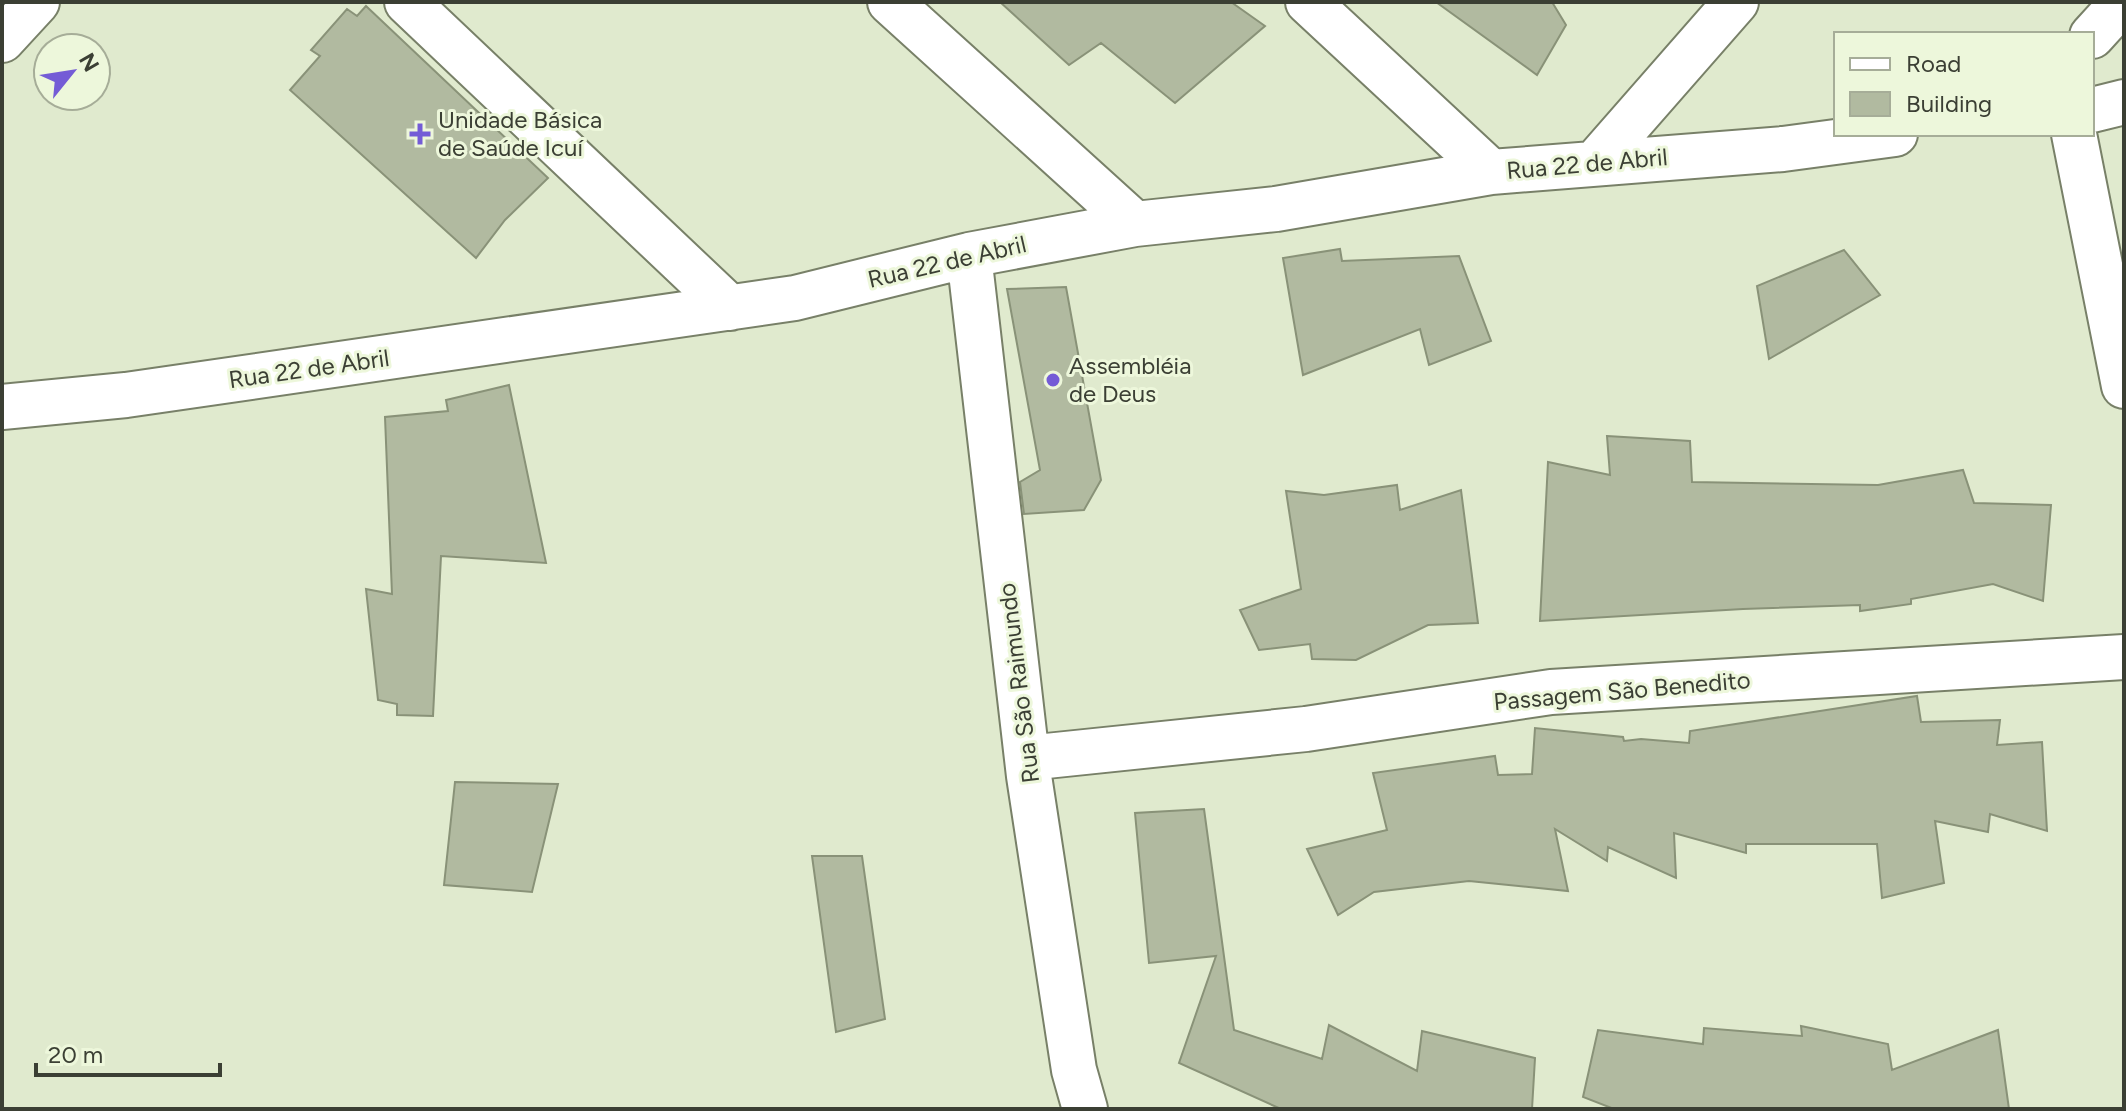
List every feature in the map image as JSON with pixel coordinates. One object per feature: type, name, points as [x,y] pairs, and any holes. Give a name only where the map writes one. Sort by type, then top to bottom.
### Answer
[{"type":"street","points":[[2,40],[37,2]]},
{"type":"street","points":[[407,2],[730,308]]},
{"type":"street","points":[[890,2],[1135,224]]},
{"type":"street","points":[[1308,2],[1491,172]]},
{"type":"street","points":[[1595,163],[1736,2]]},
{"type":"street","points":[[2094,34],[2123,2]]},
{"type":"street","points":[[2094,110],[2124,102]]},
{"type":"street","name":"Rua 22 de Abril","points":[[2,407],[126,395],[795,298],[969,255],[1135,224],[1276,209],[1491,172],[1783,149],[1880,136]]},
{"type":"street","points":[[2074,136],[2124,386]]},
{"type":"street","name":"Rua São Raimundo","points":[[969,255],[1027,758],[1074,1070],[1085,1109]]},
{"type":"street","name":"Passagem São Benedito","points":[[1027,758],[1306,729],[1551,692],[2124,657]]},
{"type":"building","points":[[1000,2],[1231,2],[1265,26],[1175,103],[1101,43],[1069,65]]},
{"type":"building","points":[[1436,2],[1552,2],[1566,25],[1537,75]]},
{"type":"building","name":"Unidade Básica de Saúde Icuí","points":[[366,6],[548,178],[505,220],[476,258],[290,90],[320,56],[311,50],[347,9],[357,16]]},
{"type":"building","points":[[1340,249],[1342,261],[1459,256],[1491,341],[1429,365],[1420,329],[1303,375],[1283,258]]},
{"type":"building","points":[[1844,250],[1880,295],[1769,359],[1757,286]]},
{"type":"building","name":"Assembléia de Deus","points":[[1066,287],[1101,480],[1084,510],[1024,514],[1020,482],[1040,470],[1007,289]]},
{"type":"building","points":[[509,385],[546,563],[441,556],[433,716],[397,715],[397,704],[378,700],[366,589],[392,594],[385,417],[448,411],[446,400]]},
{"type":"building","points":[[1607,436],[1690,441],[1692,482],[1878,485],[1963,470],[1974,503],[2051,505],[2043,601],[1993,584],[1911,599],[1911,604],[1860,611],[1860,605],[1540,621],[1548,462],[1610,475]]},
{"type":"building","points":[[1397,485],[1400,510],[1461,490],[1478,623],[1428,625],[1356,660],[1312,659],[1310,644],[1259,650],[1240,610],[1301,589],[1286,491],[1324,495]]},
{"type":"building","points":[[1917,696],[1921,722],[2000,720],[1997,745],[2042,742],[2047,831],[1990,814],[1988,832],[1935,821],[1944,883],[1882,898],[1877,844],[1746,844],[1746,853],[1674,833],[1676,878],[1608,847],[1607,861],[1555,829],[1568,891],[1469,881],[1374,892],[1338,915],[1307,849],[1387,830],[1373,773],[1495,756],[1498,775],[1532,774],[1535,728],[1623,737],[1624,741],[1641,739],[1689,743],[1690,731]]},
{"type":"building","points":[[455,782],[558,784],[532,892],[444,885]]},
{"type":"building","points":[[1204,809],[1234,1030],[1322,1059],[1329,1025],[1417,1071],[1422,1031],[1535,1058],[1532,1109],[1281,1109],[1179,1063],[1216,956],[1149,963],[1135,813]]},
{"type":"building","points":[[812,856],[862,856],[885,1019],[836,1032]]},
{"type":"building","points":[[1801,1026],[1888,1044],[1892,1070],[1998,1030],[2009,1109],[1614,1109],[1583,1097],[1598,1030],[1703,1044],[1704,1028],[1802,1036]]},
{"type":"place","name":"Unidade Básica de Saúde Icuí","points":[[420,134]]},
{"type":"place","name":"Assembléia de Deus","points":[[1053,380]]}]
